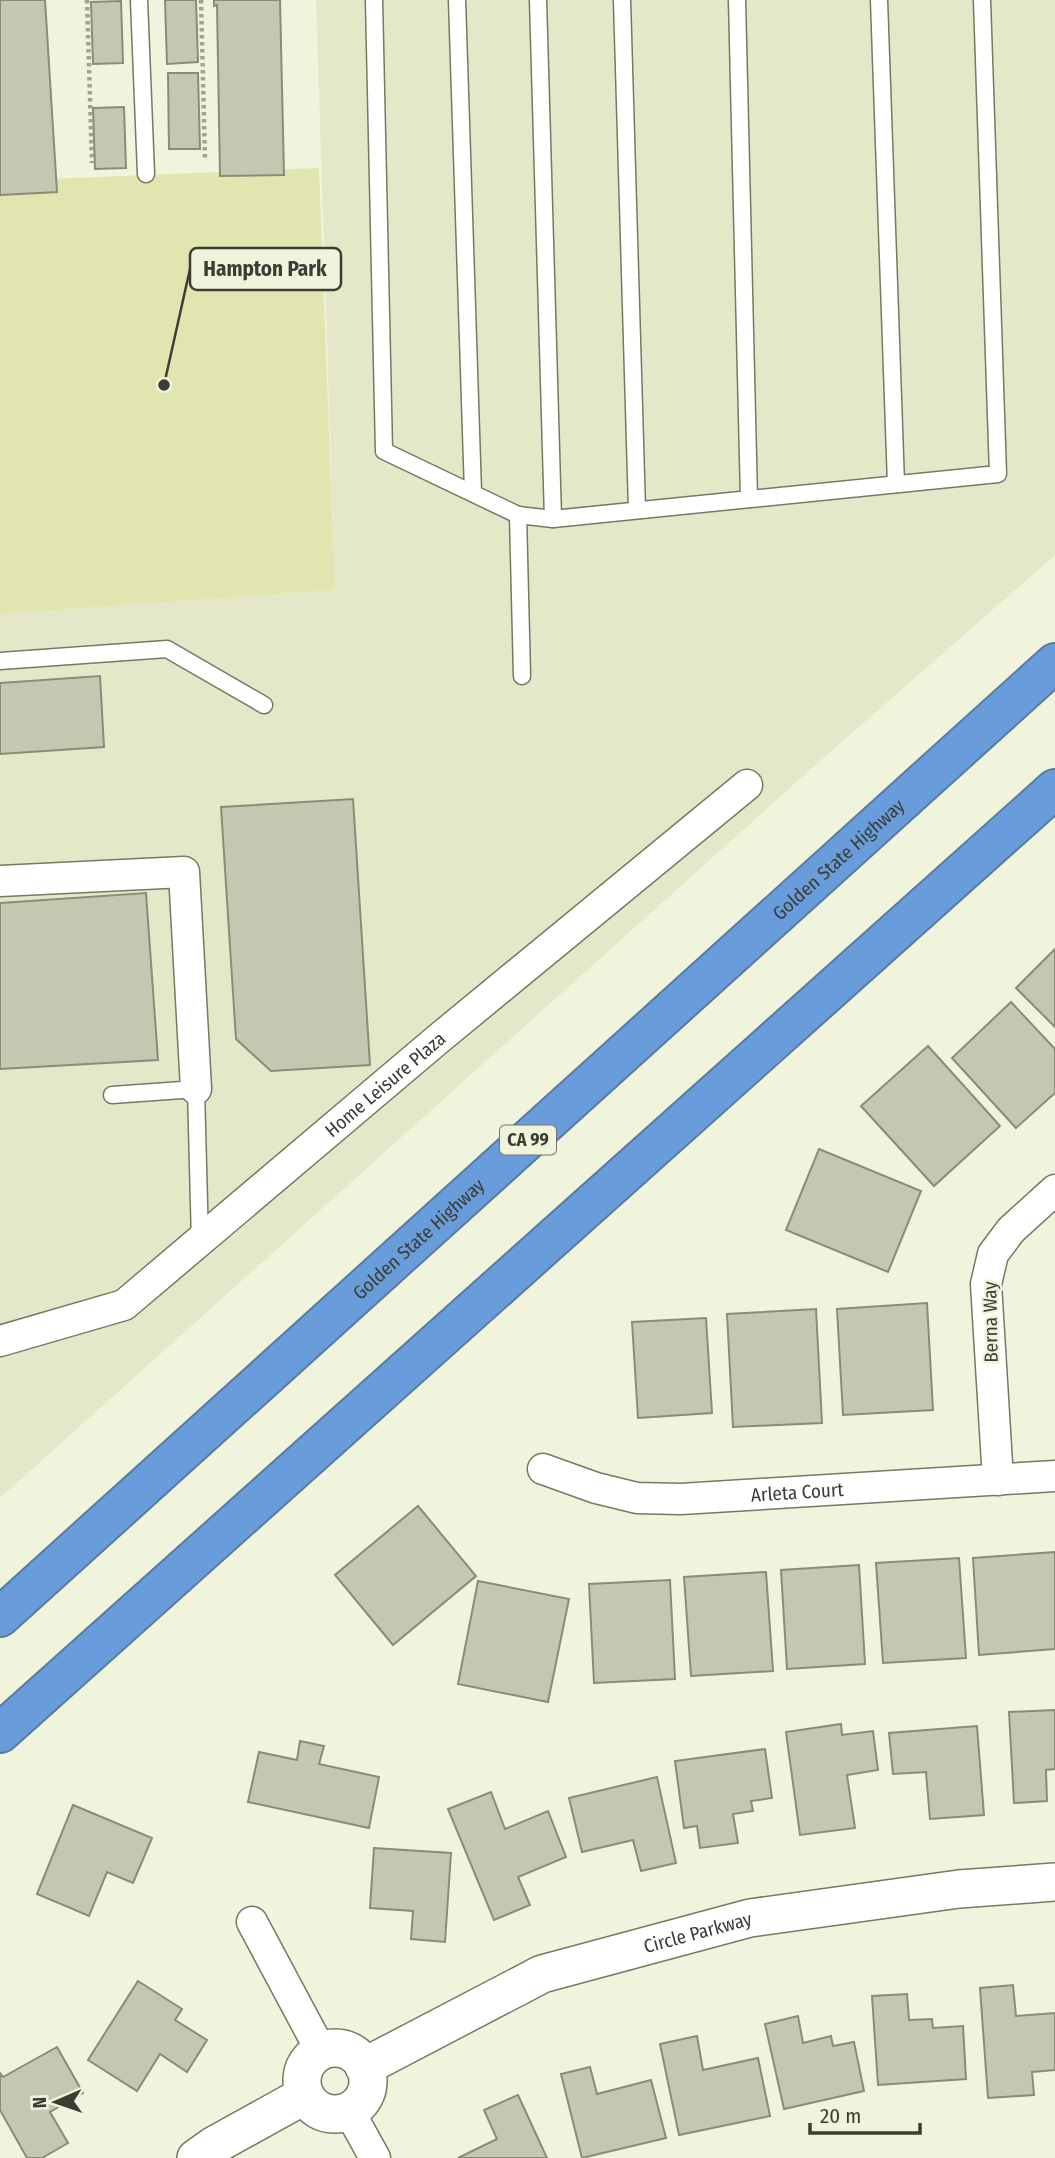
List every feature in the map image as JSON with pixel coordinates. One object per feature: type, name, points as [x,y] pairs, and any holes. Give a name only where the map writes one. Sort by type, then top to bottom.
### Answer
[{"type":"highway","name":"Golden State Highway","points":[[0,1617],[1055,663]]},
{"type":"highway","points":[[0,1733],[1055,789]]},
{"type":"street","name":"Home Leisure Plaza","points":[[0,1341],[124,1305],[448,1031],[747,785]]},
{"type":"street","points":[[0,881],[184,872],[196,1089]]},
{"type":"street","name":"Berna Way","points":[[998,1480],[986,1284],[993,1254],[1011,1230],[1055,1190]]},
{"type":"street","name":"Arleta Court","points":[[542,1469],[596,1488],[637,1498],[681,1499],[1055,1476]]},
{"type":"street","name":"Circle Parkway","points":[[364,2067],[542,1974],[555,1970],[750,1918],[959,1889],[1055,1882]]},
{"type":"street","points":[[252,1922],[321,2051]]},
{"type":"street","points":[[333,2048],[345,2050],[357,2057],[364,2067],[368,2080],[366,2092],[359,2103],[349,2110],[337,2114],[324,2112],[312,2106],[305,2095],[302,2083],[304,2070],[310,2059],[321,2051],[333,2048]]},
{"type":"street","points":[[195,2158],[305,2095]]},
{"type":"street","points":[[349,2110],[375,2158]]},
{"type":"lane","points":[[139,0],[146,174]]},
{"type":"lane","points":[[374,0],[384,451],[518,515],[554,519],[998,474],[982,0]]},
{"type":"lane","points":[[457,0],[473,492]]},
{"type":"lane","points":[[538,0],[554,519]]},
{"type":"lane","points":[[622,0],[637,510]]},
{"type":"lane","points":[[737,0],[750,499]]},
{"type":"lane","points":[[879,0],[896,484]]},
{"type":"lane","points":[[518,515],[522,676]]},
{"type":"lane","points":[[0,662],[167,649],[264,705]]},
{"type":"lane","points":[[112,1095],[196,1089],[200,1242]]},
{"type":"path","points":[[87,0],[92,163]]},
{"type":"path","points":[[201,0],[205,158]]},
{"type":"shaded area","points":[[316,0],[1055,0],[1055,555],[811,769],[0,1498],[0,614],[335,590]]},
{"type":"shaded area","points":[[319,168],[335,590],[0,614],[0,181]]},
{"type":"building","points":[[0,0],[45,0],[57,192],[0,195]]},
{"type":"building","points":[[165,0],[196,0],[198,62],[167,64]]},
{"type":"building","points":[[214,0],[280,0],[284,175],[220,176],[217,5],[214,6]]},
{"type":"building","points":[[121,1],[123,63],[93,64],[91,2]]},
{"type":"building","points":[[168,73],[198,73],[200,149],[169,149]]},
{"type":"building","points":[[124,107],[126,168],[95,169],[93,108]]},
{"type":"building","points":[[100,676],[104,747],[0,754],[0,683]]},
{"type":"building","points":[[353,799],[370,1065],[271,1071],[236,1039],[221,807]]},
{"type":"building","points":[[146,893],[158,1060],[0,1069],[0,903]]},
{"type":"building","points":[[1055,949],[1055,1027],[1016,988]]},
{"type":"building","points":[[1011,1002],[1055,1049],[1055,1093],[1016,1128],[952,1058]]},
{"type":"building","points":[[928,1046],[1000,1126],[934,1186],[861,1106]]},
{"type":"building","points":[[819,1149],[921,1191],[888,1272],[786,1230]]},
{"type":"building","points":[[927,1303],[933,1410],[843,1415],[837,1309]]},
{"type":"building","points":[[816,1309],[822,1423],[733,1427],[727,1314]]},
{"type":"building","points":[[706,1318],[712,1413],[638,1418],[632,1322]]},
{"type":"building","points":[[418,1506],[476,1576],[393,1645],[335,1575]]},
{"type":"building","points":[[1055,1552],[1055,1649],[979,1655],[973,1558]]},
{"type":"building","points":[[959,1558],[966,1658],[883,1663],[876,1563]]},
{"type":"building","points":[[859,1565],[865,1664],[787,1669],[781,1570]]},
{"type":"building","points":[[766,1572],[773,1671],[691,1676],[684,1577]]},
{"type":"building","points":[[670,1580],[675,1679],[594,1683],[589,1584]]},
{"type":"building","points":[[478,1581],[569,1599],[548,1702],[458,1684]]},
{"type":"building","points":[[1055,1710],[1055,1769],[1046,1770],[1047,1801],[1014,1803],[1009,1712]]},
{"type":"building","points":[[841,1724],[842,1735],[873,1731],[878,1770],[847,1775],[855,1828],[800,1835],[786,1732]]},
{"type":"building","points":[[977,1726],[984,1815],[930,1819],[926,1772],[893,1774],[889,1733]]},
{"type":"building","points":[[300,1741],[324,1746],[319,1764],[379,1777],[369,1828],[248,1802],[259,1752],[297,1760]]},
{"type":"building","points":[[765,1749],[772,1798],[751,1801],[753,1811],[733,1814],[738,1843],[700,1848],[697,1826],[684,1828],[675,1761]]},
{"type":"building","points":[[657,1777],[676,1863],[641,1871],[633,1840],[582,1852],[569,1798]]},
{"type":"building","points":[[491,1792],[505,1829],[548,1811],[566,1857],[518,1877],[530,1905],[494,1920],[448,1809]]},
{"type":"building","points":[[73,1805],[152,1838],[133,1883],[107,1872],[89,1916],[37,1894]]},
{"type":"building","points":[[374,1848],[451,1853],[445,1942],[411,1939],[413,1911],[370,1908]]},
{"type":"building","points":[[138,1981],[182,2009],[175,2020],[207,2040],[187,2072],[160,2054],[137,2091],[88,2060]]},
{"type":"building","points":[[1013,1985],[1016,2016],[1055,2013],[1055,2070],[1032,2072],[1034,2095],[988,2098],[980,1988]]},
{"type":"building","points":[[907,1994],[909,2020],[932,2019],[933,2028],[963,2026],[966,2079],[878,2085],[872,1996]]},
{"type":"building","points":[[798,2016],[803,2043],[831,2036],[833,2046],[854,2042],[864,2091],[784,2109],[765,2024]]},
{"type":"building","points":[[697,2036],[703,2070],[758,2058],[770,2116],[679,2135],[660,2044]]},
{"type":"building","points":[[57,2047],[83,2093],[50,2112],[68,2143],[42,2158],[27,2158],[0,2110],[0,2073],[3,2077]]},
{"type":"building","points":[[590,2067],[597,2094],[651,2080],[666,2138],[582,2158],[561,2074]]},
{"type":"building","points":[[518,2095],[547,2158],[458,2158],[497,2139],[484,2110]]},
{"type":"place","name":"Hampton Park","points":[[164,385]]}]
